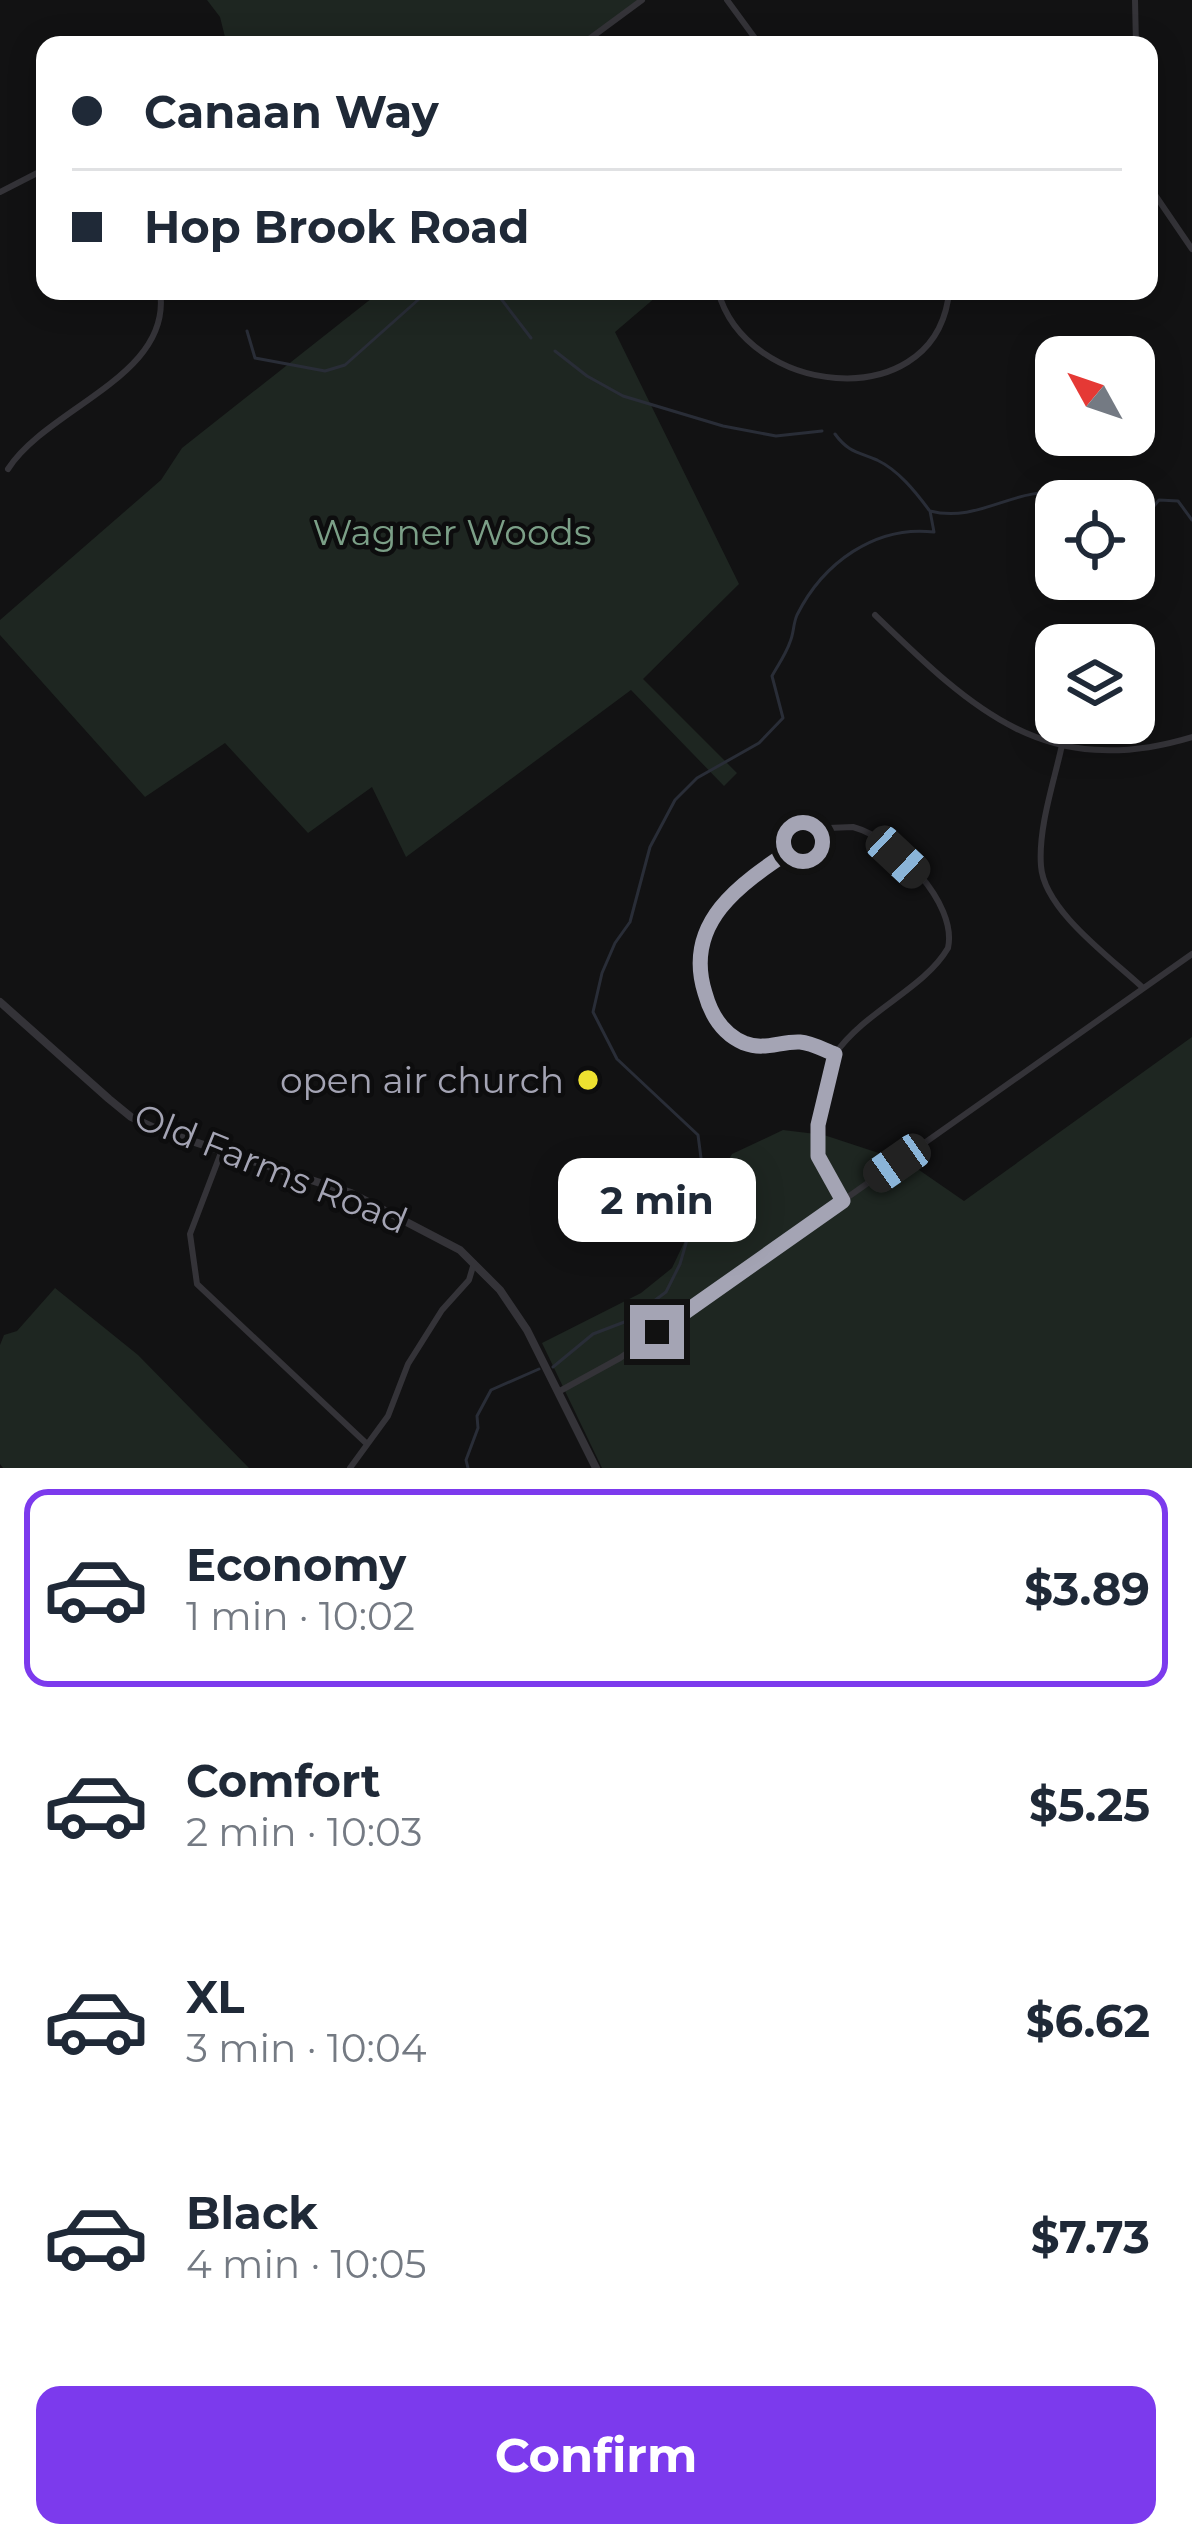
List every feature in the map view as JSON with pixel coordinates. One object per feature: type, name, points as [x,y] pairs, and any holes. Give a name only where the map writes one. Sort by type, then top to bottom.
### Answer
[{"type":"street","points":[[593,36],[642,0]]},
{"type":"street","points":[[728,0],[754,36]]},
{"type":"street","points":[[1136,0],[1136,36]]},
{"type":"street","points":[[0,192],[36,174]]},
{"type":"street","points":[[1158,199],[1192,249]]},
{"type":"street","points":[[8,469],[52,425],[148,351],[159,328],[160,300]]},
{"type":"street","points":[[723,300],[737,327],[757,349],[785,368],[841,380],[865,379],[907,361],[931,342],[944,322],[948,301]]},
{"type":"street","points":[[875,615],[968,701],[1007,728],[1062,745],[1132,748],[1192,737]]},
{"type":"street","points":[[1062,745],[1040,863],[1042,874],[1065,914],[1142,987]]},
{"type":"street","points":[[835,1054],[799,1042],[761,1048],[737,1040],[710,1010],[700,970],[705,935],[727,898],[815,834],[842,826],[874,835],[921,878],[941,902],[950,937],[940,961],[865,1018],[835,1054],[818,1125],[818,1156],[843,1201]]},
{"type":"street","points":[[558,1392],[620,1358],[1192,955]]},
{"type":"street","name":"Old Farms Road","points":[[0,1002],[131,1117],[351,1193],[460,1250],[488,1276],[527,1330],[596,1468]]},
{"type":"street","points":[[223,1148],[190,1234],[197,1284],[367,1444]]},
{"type":"street","points":[[350,1468],[388,1416],[408,1364],[428,1330],[469,1280],[475,1263]]},
{"type":"street","points":[[469,1280],[488,1276]]},
{"type":"green space","points":[[207,0],[643,0],[593,36],[225,36],[220,17]]},
{"type":"green space","name":"Wagner Woods","points":[[370,300],[652,300],[615,332],[739,584],[643,679],[737,773],[724,786],[631,690],[406,857],[372,787],[308,833],[225,743],[145,797],[0,635],[0,620],[161,480],[182,448]]},
{"type":"green space","points":[[1192,1037],[1192,1468],[602,1468],[542,1343],[641,1293],[672,1268],[732,1154],[783,1130],[824,1135],[909,1163],[964,1201]]},
{"type":"green space","points":[[55,1288],[138,1355],[249,1468],[3,1468],[0,1345],[4,1335],[17,1331]]},
{"type":"waterway","points":[[247,331],[255,358],[325,371],[345,365],[418,300]]},
{"type":"waterway","points":[[502,300],[531,338]]},
{"type":"waterway","points":[[555,351],[623,396],[723,426],[776,436],[822,431]]},
{"type":"waterway","points":[[835,434],[849,448],[892,469],[929,510]]},
{"type":"waterway","points":[[553,1367],[593,1334],[627,1321],[666,1292],[680,1264],[704,1181],[698,1135],[617,1059],[593,1012],[602,973],[630,922],[650,847],[675,800],[697,778],[759,743],[783,718],[772,676],[797,615],[836,564],[872,541],[912,531],[934,532],[930,511],[966,512],[1035,494]]},
{"type":"waterway","points":[[1155,505],[1159,500],[1178,501],[1192,520]]},
{"type":"waterway","points":[[468,1468],[477,1416],[491,1390],[539,1369]]},
{"type":"place","name":"open air church","points":[[588,1080]]},
{"type":"route","points":[[657,1332],[843,1201],[818,1156],[818,1125],[835,1054],[799,1042],[761,1048],[737,1040],[710,1010],[700,970],[705,935],[720,906],[803,842]]}]
